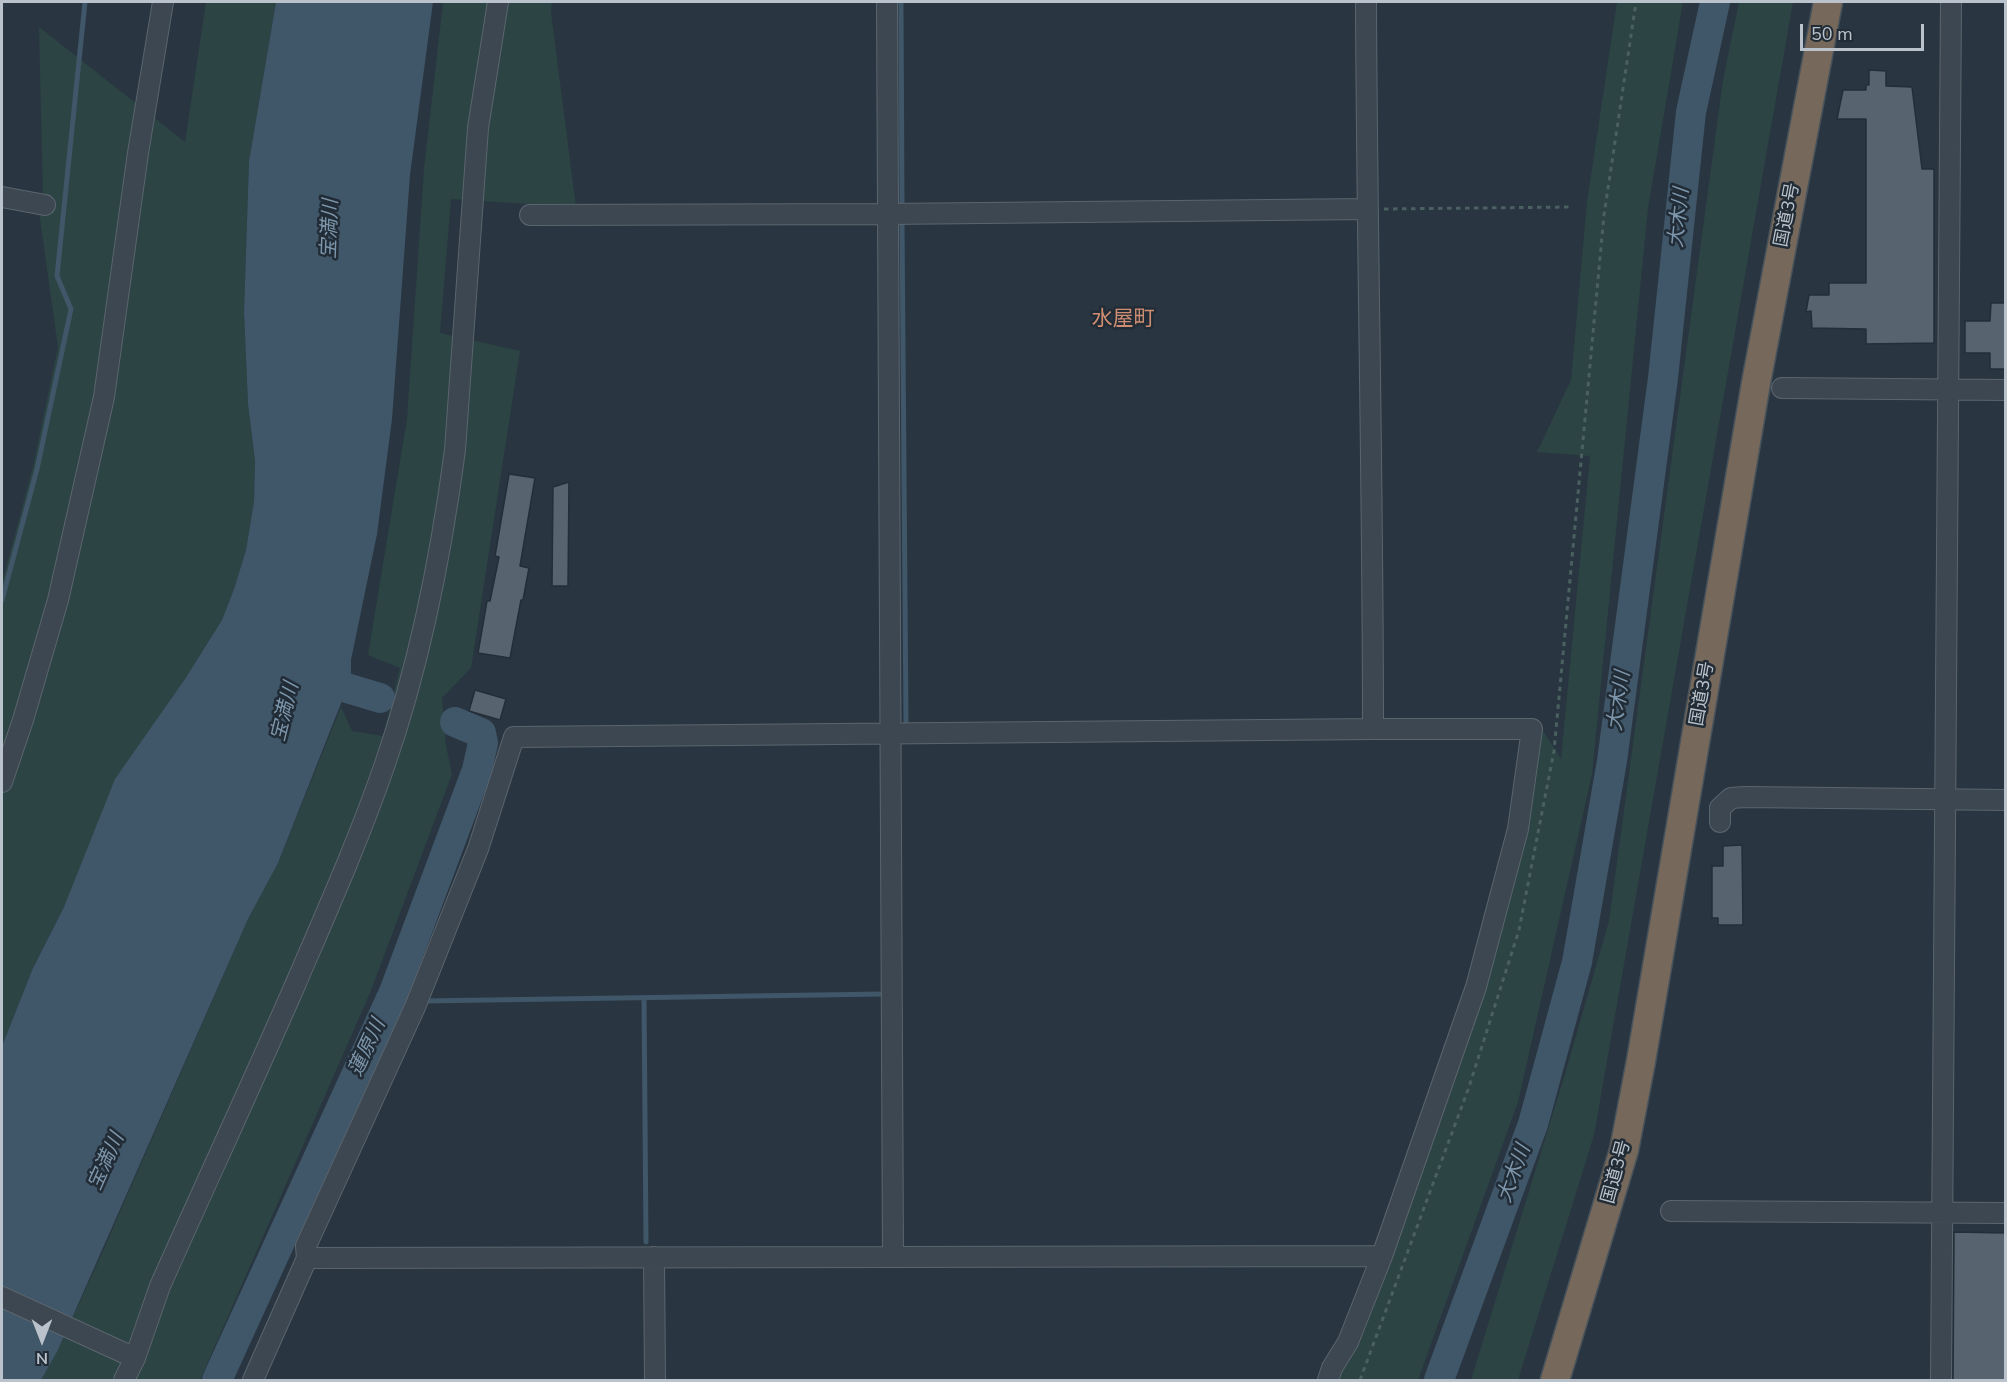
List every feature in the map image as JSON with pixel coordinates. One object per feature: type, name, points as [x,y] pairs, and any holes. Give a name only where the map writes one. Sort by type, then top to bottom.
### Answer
[{"type":"highway","name":"国道3号","points":[[1555,1380],[1626,1138],[1756,383],[1828,2]]},
{"type":"street","points":[[2,783],[58,600],[104,397],[138,153],[163,2]]},
{"type":"street","points":[[124,1380],[135,1358],[160,1286],[349,861],[385,763],[408,687],[429,608],[455,450],[478,128],[498,2]]},
{"type":"street","points":[[887,2],[893,1257]]},
{"type":"street","points":[[1366,2],[1367,209],[1373,519],[1373,729]]},
{"type":"street","points":[[1941,1380],[1951,2]]},
{"type":"street","points":[[2,197],[45,205]]},
{"type":"street","points":[[530,214],[887,214],[1367,209]]},
{"type":"street","points":[[1782,388],[2006,390]]},
{"type":"street","points":[[253,1380],[307,1258],[306,1246],[424,986],[478,849],[514,737],[1532,729],[1518,829],[1476,987],[1382,1256],[1348,1342],[1332,1368],[1328,1380]]},
{"type":"street","points":[[1720,822],[1720,808],[1731,798],[2006,800]]},
{"type":"street","points":[[1671,1211],[2006,1213]]},
{"type":"street","points":[[307,1258],[1382,1256]]},
{"type":"street","points":[[654,1257],[655,1380]]},
{"type":"street","points":[[2,1297],[135,1358]]},
{"type":"path","points":[[1360,1380],[1469,1087],[1519,930],[1554,751],[1604,214],[1636,2]]},
{"type":"path","points":[[1367,209],[1571,207]]},
{"type":"green space","points":[[206,2],[276,2],[249,161],[244,312],[248,404],[255,461],[254,501],[246,550],[222,620],[185,679],[64,907],[33,968],[2,1046],[2,583],[33,467],[58,347],[39,212],[43,198],[39,27],[185,142]]},
{"type":"green space","points":[[443,2],[552,2],[551,12],[576,207],[451,199],[440,333],[520,351],[471,668],[442,698],[446,746],[452,774],[370,993],[200,1380],[41,1380],[57,1352],[102,1253],[248,919],[278,863],[341,707],[352,731],[383,736],[400,668],[368,655],[407,419],[424,169]]},
{"type":"green space","points":[[1617,2],[1683,2],[1648,208],[1592,774],[1518,1102],[1418,1380],[1338,1380],[1385,1261],[1485,983],[1538,723],[1561,759],[1590,456],[1537,452],[1571,380],[1587,202]]},
{"type":"green space","points":[[1739,2],[1793,2],[1594,1135],[1518,1380],[1471,1380],[1565,1074],[1609,921],[1723,80]]},
{"type":"water","name":"宝満川","points":[[276,2],[433,2],[410,175],[392,419],[377,534],[351,660],[351,678],[278,863],[248,919],[57,1352],[41,1380],[2,1380],[2,1046],[33,968],[64,907],[115,779],[185,679],[222,620],[246,550],[254,501],[255,461],[248,404],[244,312],[249,161]]},
{"type":"building","points":[[1869,70],[1886,71],[1886,86],[1912,87],[1922,169],[1934,169],[1934,343],[1866,344],[1866,329],[1812,328],[1811,311],[1806,312],[1809,295],[1829,295],[1829,283],[1866,283],[1866,119],[1837,119],[1843,90],[1866,90],[1866,85],[1869,85]]},
{"type":"building","points":[[1991,303],[2006,303],[2006,369],[1990,369],[1990,353],[1965,353],[1965,321],[1990,321]]},
{"type":"building","points":[[509,474],[535,478],[520,566],[529,568],[510,658],[478,653],[487,601],[490,601],[499,557],[495,556]]},
{"type":"building","points":[[569,482],[568,586],[552,586],[553,487]]},
{"type":"building","points":[[475,690],[506,699],[500,720],[469,711]]},
{"type":"building","points":[[1742,845],[1743,925],[1718,925],[1718,918],[1712,918],[1712,866],[1723,866],[1723,846]]},
{"type":"building","points":[[1954,1232],[2006,1233],[2006,1380],[1953,1380]]},
{"type":"waterway","points":[[2,600],[37,469],[71,309],[57,276],[85,2]]},
{"type":"waterway","points":[[901,2],[902,204]]},
{"type":"waterway","name":"大木川","points":[[1439,1380],[1533,1124],[1577,962],[1612,761],[1663,378],[1691,112],[1715,2]]},
{"type":"waterway","points":[[902,222],[906,725]]},
{"type":"waterway","name":"蓮原川","points":[[307,676],[380,698]]},
{"type":"waterway","name":"蓮原川","points":[[217,1380],[394,992],[477,770],[483,743],[481,733],[455,722]]},
{"type":"waterway","points":[[481,733],[485,724]]},
{"type":"waterway","points":[[394,992],[407,998]]},
{"type":"waterway","points":[[423,1001],[883,994]]},
{"type":"waterway","points":[[644,998],[646,1242]]},
{"type":"district","name":"水屋町","points":[[1123,320]]}]
